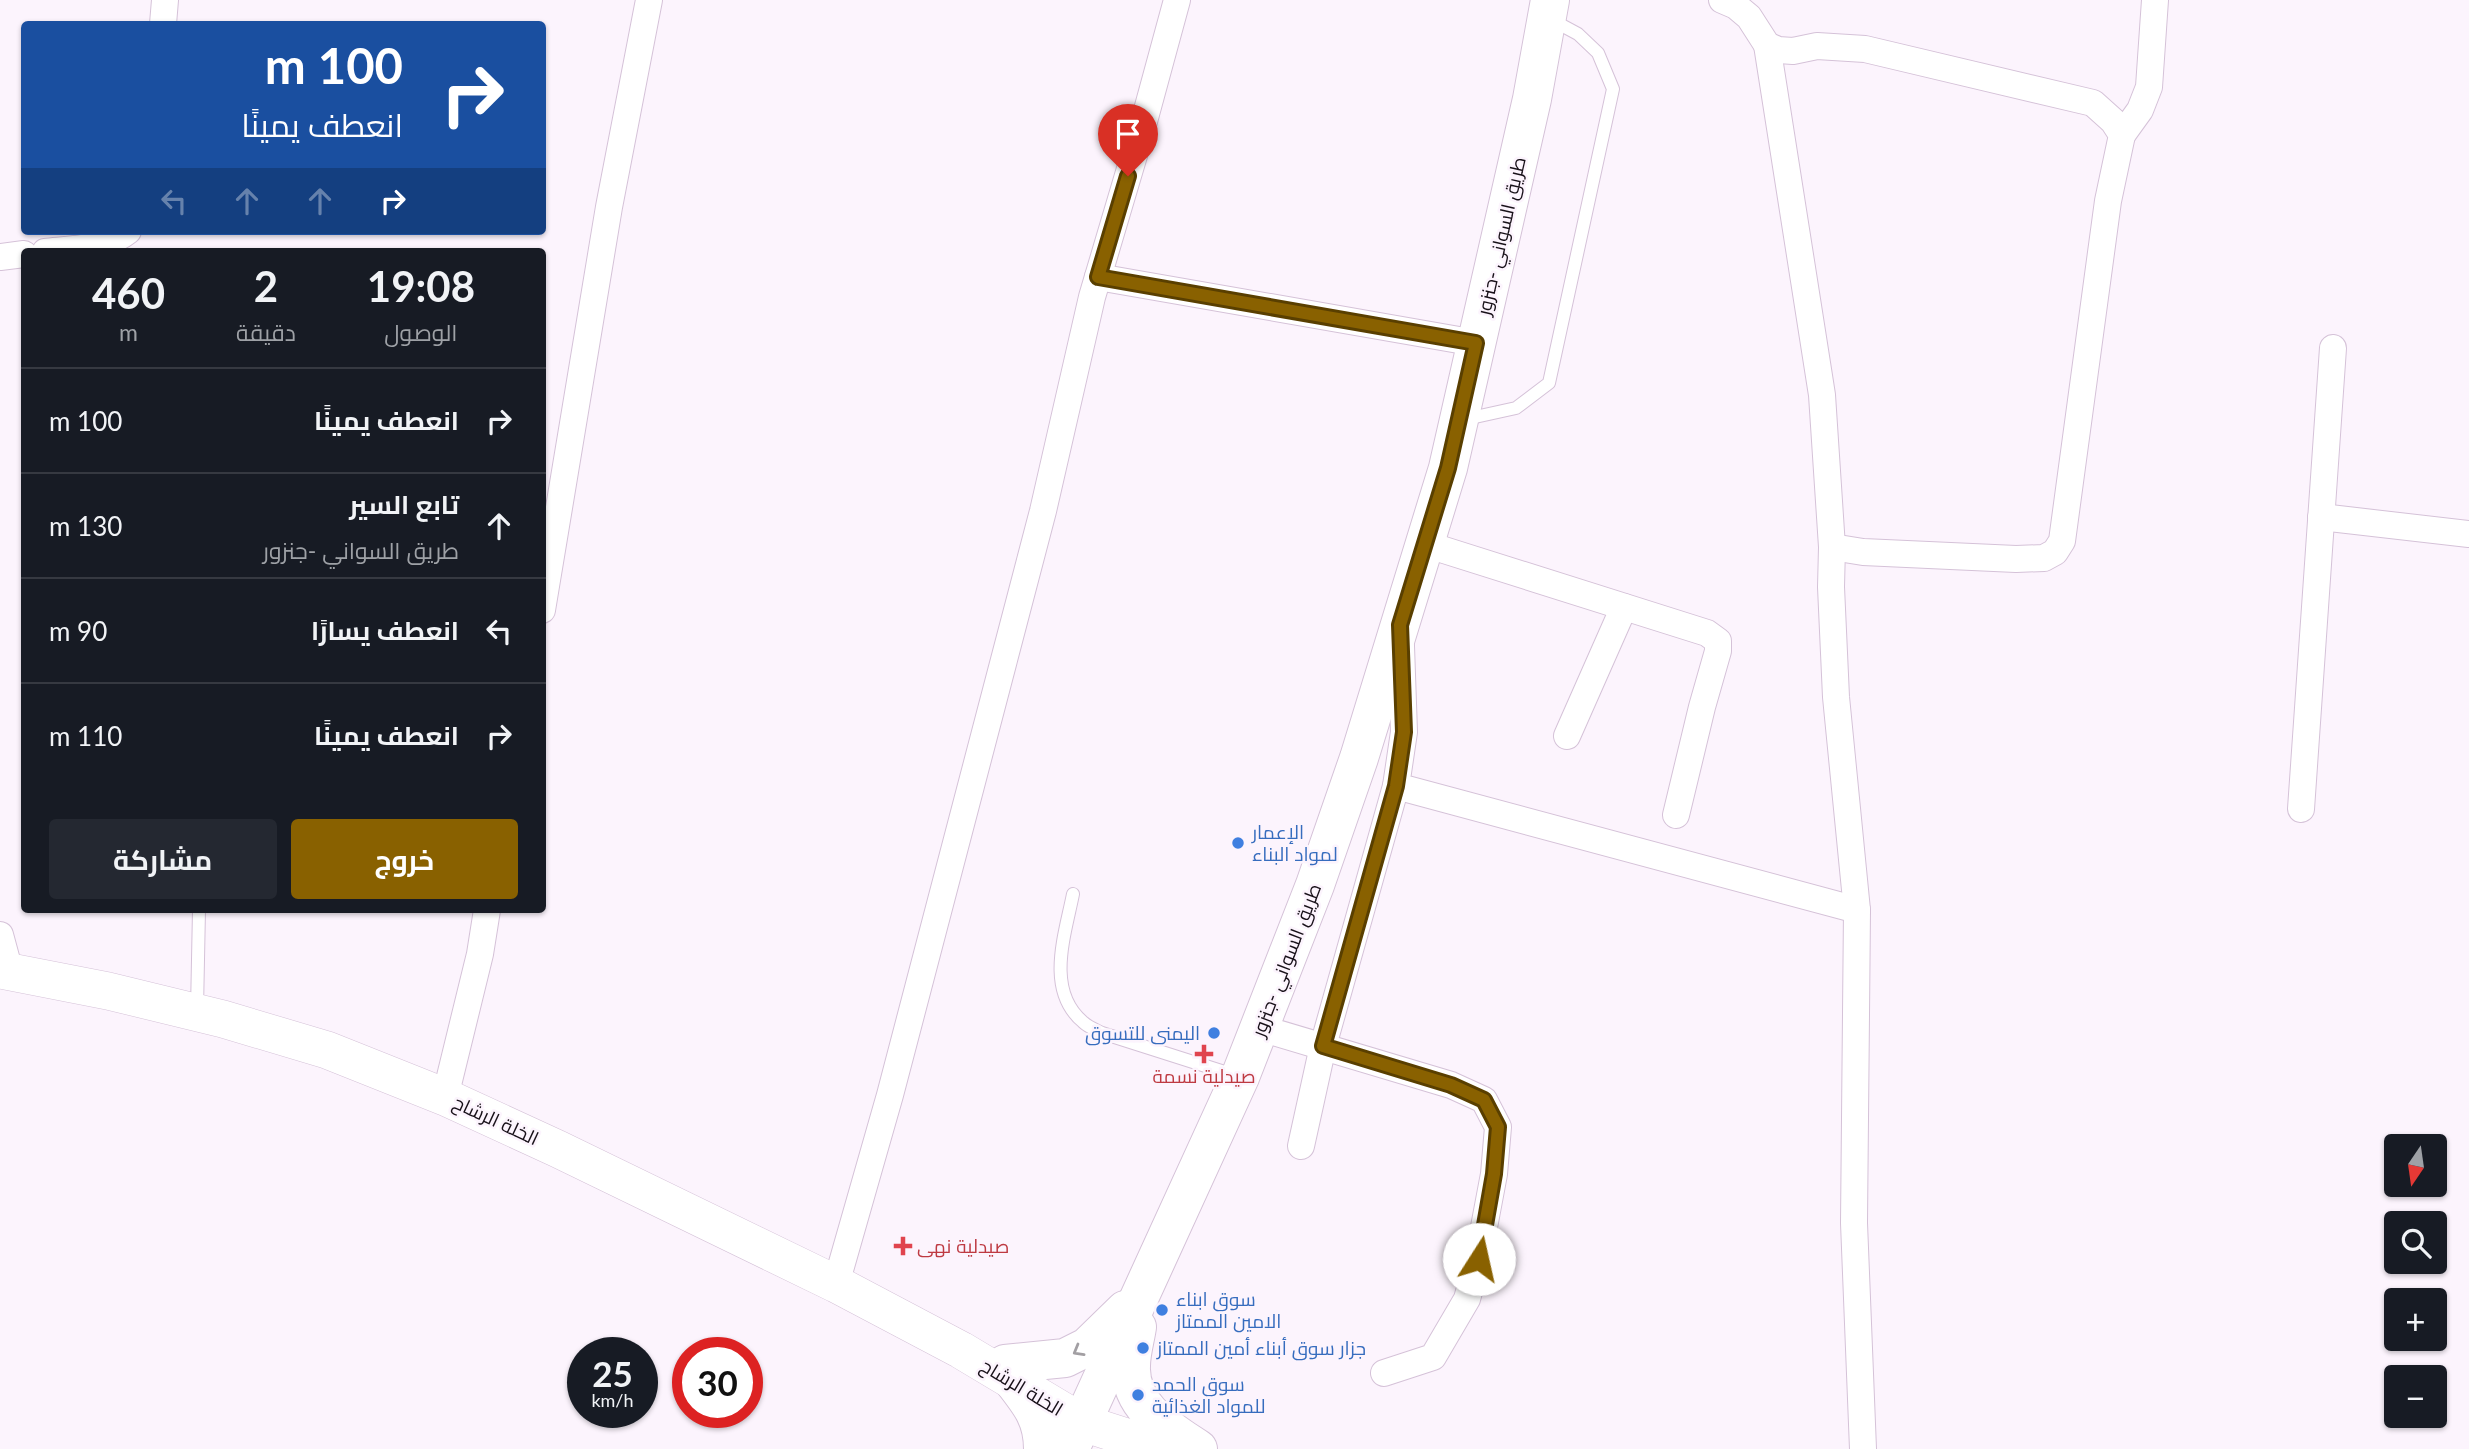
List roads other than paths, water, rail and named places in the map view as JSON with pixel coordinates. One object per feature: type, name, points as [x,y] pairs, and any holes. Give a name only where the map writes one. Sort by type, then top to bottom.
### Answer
[{"type":"main road","name":"طريق السواني -جنزور","points":[[1082,1423],[1240,1077],[1315,885],[1349,787],[1448,468],[1532,99],[1548,9]]},
{"type":"main road","name":"الخلة الرشاح","points":[[5,971],[108,991],[327,1050],[445,1097],[836,1284],[1009,1373],[1082,1423]]},
{"type":"main road","points":[[1043,1449],[1036,1411],[1009,1373],[1065,1359],[1087,1347],[1122,1314],[1144,1286]]},
{"type":"main road","points":[[1144,1286],[1130,1367],[1133,1390],[1143,1406],[1156,1419],[1197,1449]]},
{"type":"main road","points":[[1082,1423],[1197,1449]]},
{"type":"main road","points":[[1082,1423],[1164,1449]]},
{"type":"street","points":[[163,21],[165,0]]},
{"type":"street","points":[[546,586],[609,208],[649,0]]},
{"type":"street","points":[[836,1284],[890,1095],[1043,511],[1098,277],[1177,0]]},
{"type":"street","points":[[1722,0],[1736,6],[1749,17],[1766,45],[1822,395],[1832,547],[1836,697],[1857,910],[1854,1223],[1863,1449]]},
{"type":"street","points":[[1832,547],[1903,554],[2016,559],[2044,558],[2055,552],[2062,541],[2108,201],[2122,135],[2140,110],[2149,87],[2155,0]]},
{"type":"street","points":[[1766,45],[1778,50],[1793,51],[1816,46],[1865,49],[2093,103],[2113,121],[2122,135]]},
{"type":"street","points":[[81,248],[123,235]]},
{"type":"street","points":[[0,257],[21,254]]},
{"type":"street","points":[[1098,277],[1476,343]]},
{"type":"street","points":[[2301,808],[2333,348]]},
{"type":"street","points":[[2322,517],[2469,534]]},
{"type":"street","points":[[1425,544],[1707,633],[1718,641],[1718,651],[1676,815]]},
{"type":"street","points":[[1567,736],[1624,607]]},
{"type":"street","points":[[1301,1146],[1323,1046],[1396,786],[1404,732],[1400,625]]},
{"type":"street","points":[[1396,786],[1857,910]]},
{"type":"street","points":[[445,1097],[480,954],[487,913]]},
{"type":"street","points":[[0,935],[5,971]]},
{"type":"street","points":[[1260,1028],[1451,1085],[1484,1100],[1498,1127],[1494,1174],[1479,1259],[1467,1299],[1433,1357],[1384,1373]]},
{"type":"lane","points":[[1459,420],[1516,408],[1549,383],[1613,89],[1598,53],[1548,9]]},
{"type":"lane","points":[[1073,894],[1059,971],[1065,999],[1082,1022],[1101,1033],[1240,1077]]},
{"type":"lane","points":[[197,1013],[199,913]]},
{"type":"place","name":"الإعمار لمواد البناء","points":[[1238,843]]},
{"type":"place","name":"اليمنى للتسوق","points":[[1214,1033]]},
{"type":"place","name":"صيدلية نسمة","points":[[1204,1054]]},
{"type":"place","name":"صيدلية نهى","points":[[903,1246]]},
{"type":"place","name":"سوق ابناء الامين الممتاز","points":[[1162,1310]]},
{"type":"place","name":"جزار سوق أبناء أمين الممتاز","points":[[1143,1348]]},
{"type":"place","name":"سوق الحمد للمواد الغذائية","points":[[1138,1395]]}]
